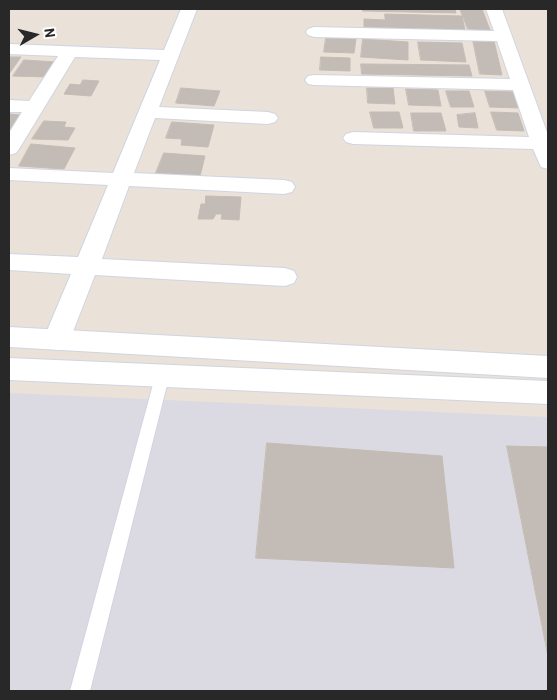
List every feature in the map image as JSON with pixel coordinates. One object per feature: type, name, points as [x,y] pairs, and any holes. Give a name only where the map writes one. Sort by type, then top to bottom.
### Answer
[{"type":"street","points":[[57,340],[189,9]]},
{"type":"street","points":[[494,9],[548,163]]},
{"type":"street","points":[[314,32],[504,36]]},
{"type":"street","points":[[9,49],[171,55]]},
{"type":"street","points":[[9,149],[70,51]]},
{"type":"street","points":[[314,80],[521,85]]},
{"type":"street","points":[[9,106],[35,107]]},
{"type":"street","points":[[149,112],[268,118]]},
{"type":"street","points":[[353,138],[541,143]]},
{"type":"street","points":[[9,174],[284,187]]},
{"type":"street","points":[[9,262],[285,277]]},
{"type":"street","points":[[9,337],[548,367]]},
{"type":"street","points":[[9,369],[548,393]]},
{"type":"lane","points":[[80,691],[162,377]]},
{"type":"shaded area","points":[[9,393],[548,417],[548,691],[9,691]]},
{"type":"building","points":[[363,9],[455,9],[456,13],[363,11]]},
{"type":"building","points":[[460,9],[482,9],[490,30],[468,29]]},
{"type":"building","points":[[385,14],[462,16],[465,30],[364,27],[364,19],[385,20]]},
{"type":"building","points":[[326,38],[356,39],[354,53],[324,52]]},
{"type":"building","points":[[363,39],[408,42],[408,60],[361,57]]},
{"type":"building","points":[[473,40],[494,41],[502,75],[480,74]]},
{"type":"building","points":[[418,42],[462,43],[466,62],[421,60]]},
{"type":"building","points":[[9,57],[21,57],[9,74]]},
{"type":"building","points":[[321,57],[350,58],[350,71],[320,70]]},
{"type":"building","points":[[24,60],[56,62],[48,77],[13,76]]},
{"type":"building","points":[[361,64],[469,65],[472,76],[362,74]]},
{"type":"building","points":[[83,80],[99,81],[91,96],[64,94],[70,84],[80,85]]},
{"type":"building","points":[[181,88],[220,91],[214,106],[176,103]]},
{"type":"building","points":[[367,88],[393,88],[395,104],[368,103]]},
{"type":"building","points":[[406,89],[438,90],[441,106],[409,105]]},
{"type":"building","points":[[446,91],[469,91],[474,107],[451,107]]},
{"type":"building","points":[[485,91],[514,92],[519,108],[490,107]]},
{"type":"building","points":[[370,112],[399,112],[403,128],[374,128]]},
{"type":"building","points":[[491,112],[518,113],[524,131],[497,130]]},
{"type":"building","points":[[411,113],[441,113],[446,131],[414,131]]},
{"type":"building","points":[[475,113],[478,128],[459,127],[457,115]]},
{"type":"building","points":[[9,114],[21,115],[9,134]]},
{"type":"building","points":[[44,121],[66,122],[64,127],[75,128],[68,140],[32,139]]},
{"type":"building","points":[[172,122],[214,125],[208,147],[181,145],[182,139],[166,138]]},
{"type":"building","points":[[31,144],[75,148],[64,169],[19,166]]},
{"type":"building","points":[[164,153],[205,156],[200,176],[156,173]]},
{"type":"building","points":[[206,196],[241,197],[239,220],[221,219],[222,214],[216,214],[213,219],[198,219],[201,204],[205,204]]},
{"type":"building","points":[[267,443],[442,456],[454,568],[256,558]]},
{"type":"building","points":[[507,446],[548,447],[548,656]]}]
